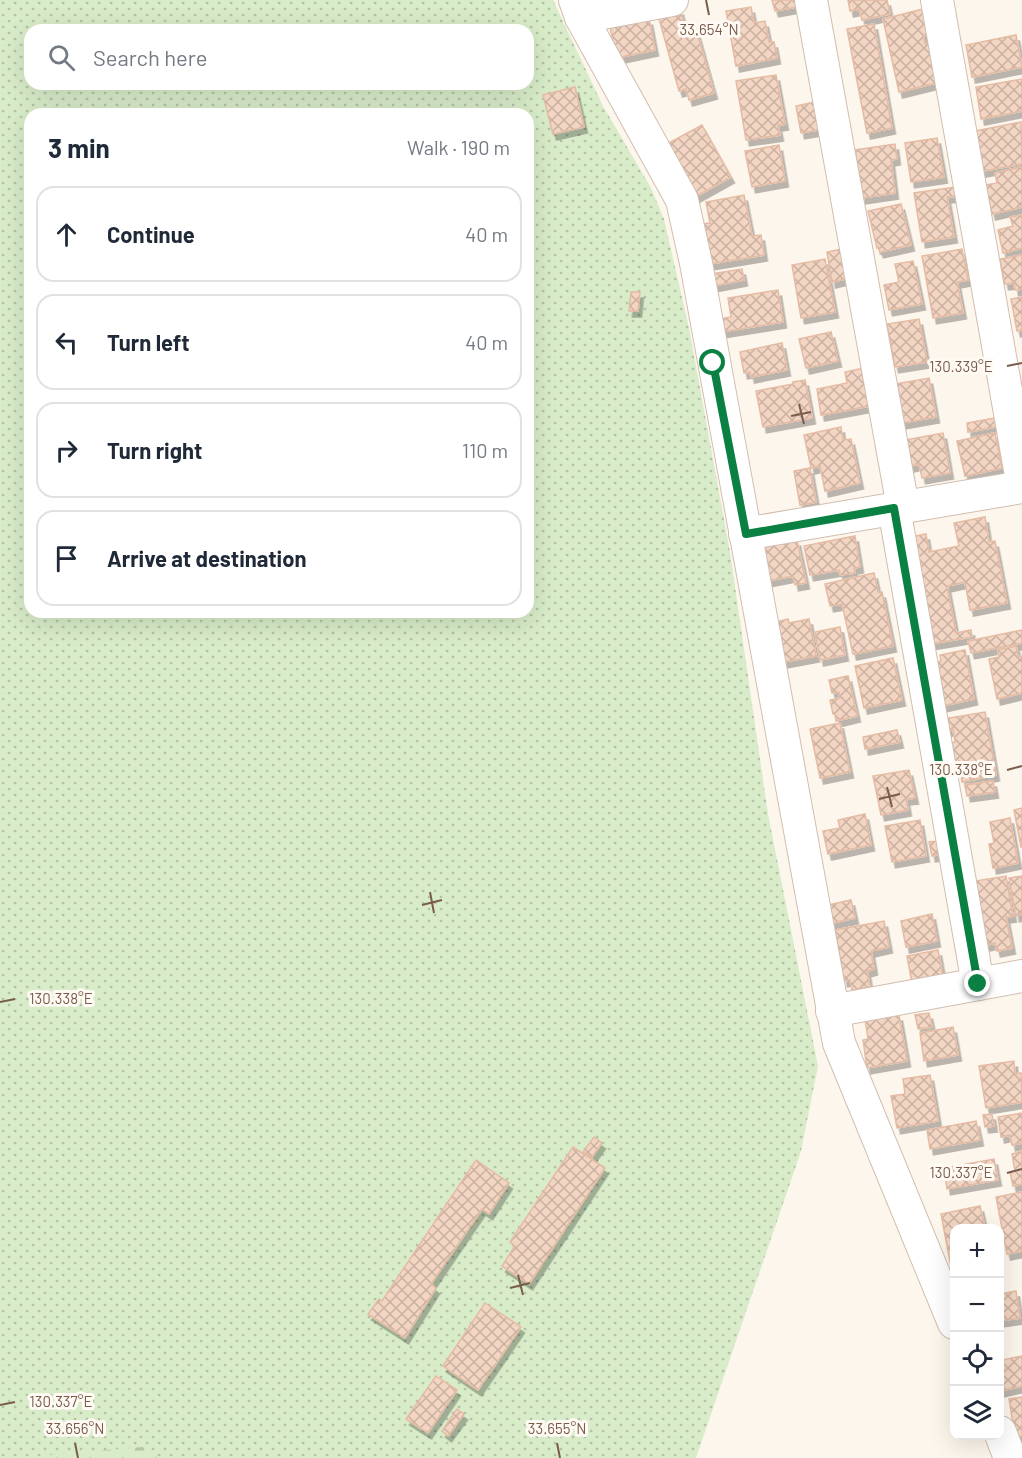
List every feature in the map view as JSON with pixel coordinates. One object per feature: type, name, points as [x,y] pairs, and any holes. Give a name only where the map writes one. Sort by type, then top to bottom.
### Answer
[{"type":"street","points":[[672,0],[578,8],[682,200],[696,263],[839,1043],[950,1313]]},
{"type":"street","points":[[812,0],[978,984]]},
{"type":"street","points":[[936,0],[1022,482]]},
{"type":"street","points":[[746,534],[1022,487]]},
{"type":"street","points":[[832,1011],[1022,976]]},
{"type":"street","points":[[1002,1440],[1010,1458]]},
{"type":"green space","points":[[0,0],[553,0],[603,106],[651,188],[664,219],[689,328],[730,552],[768,814],[818,1066],[801,1151],[696,1458],[0,1458]]},
{"type":"green space","points":[[143,1447],[160,1458],[33,1458],[37,1456]]},
{"type":"building","points":[[772,0],[795,0],[797,7],[775,11]]},
{"type":"building","points":[[848,0],[887,0],[890,14],[862,20],[859,9],[850,11]]},
{"type":"building","points":[[751,7],[754,23],[765,21],[769,42],[774,42],[777,58],[736,66],[726,11]]},
{"type":"building","points":[[680,9],[686,32],[696,29],[714,93],[689,100],[686,89],[679,91],[658,15]]},
{"type":"building","points":[[923,9],[929,34],[923,35],[925,44],[931,43],[940,82],[899,92],[883,19]]},
{"type":"building","points":[[649,19],[655,50],[616,58],[610,26]]},
{"type":"building","points":[[874,24],[892,128],[867,133],[847,29]]},
{"type":"building","points":[[1016,35],[1022,67],[972,77],[966,45]]},
{"type":"building","points":[[776,75],[785,124],[778,125],[780,135],[746,140],[736,81]]},
{"type":"building","points":[[1022,79],[1022,111],[981,119],[976,87]]},
{"type":"building","points":[[575,87],[584,127],[553,134],[543,95]]},
{"type":"building","points":[[819,101],[824,129],[801,133],[796,106]]},
{"type":"building","points":[[1021,122],[1022,164],[978,172],[965,133]]},
{"type":"building","points":[[702,125],[731,177],[695,197],[665,145]]},
{"type":"building","points":[[937,138],[944,177],[911,182],[905,143]]},
{"type":"building","points":[[895,144],[897,159],[891,160],[895,193],[862,198],[855,150]]},
{"type":"building","points":[[779,145],[785,181],[752,187],[745,151]]},
{"type":"building","points":[[1022,167],[1022,207],[992,214],[985,185],[997,183],[995,173]]},
{"type":"building","points":[[955,187],[957,196],[947,197],[954,237],[922,242],[914,193]]},
{"type":"building","points":[[744,195],[752,236],[761,235],[764,255],[710,264],[703,224],[710,223],[706,202]]},
{"type":"building","points":[[901,204],[911,245],[880,252],[868,211]]},
{"type":"building","points":[[1022,215],[1022,248],[1003,253],[998,230],[1013,226],[1010,217]]},
{"type":"building","points":[[847,248],[853,277],[832,282],[827,252]]},
{"type":"building","points":[[962,249],[968,280],[957,282],[963,313],[933,318],[922,256]]},
{"type":"building","points":[[1022,255],[1022,289],[1015,290],[1014,283],[1005,284],[1000,259]]},
{"type":"building","points":[[825,259],[835,312],[801,318],[792,265]]},
{"type":"building","points":[[913,261],[922,304],[889,310],[884,285],[899,282],[895,264]]},
{"type":"building","points":[[742,269],[744,280],[713,286],[710,274]]},
{"type":"building","points":[[778,290],[783,322],[721,332],[719,319],[731,317],[728,298]]},
{"type":"building","points":[[631,292],[640,292],[638,311],[629,311]]},
{"type":"building","points":[[1022,297],[1022,330],[1017,331],[1011,299]]},
{"type":"building","points":[[919,319],[927,362],[895,367],[887,324]]},
{"type":"building","points":[[831,332],[838,361],[806,368],[799,339]]},
{"type":"building","points":[[782,343],[787,370],[751,377],[750,372],[744,373],[740,352]]},
{"type":"building","points":[[864,368],[870,406],[821,415],[817,389],[847,383],[845,372]]},
{"type":"building","points":[[929,378],[936,417],[902,423],[895,384]]},
{"type":"building","points":[[805,380],[812,418],[763,427],[756,391]]},
{"type":"building","points":[[995,418],[996,427],[968,432],[967,423]]},
{"type":"building","points":[[841,427],[843,440],[851,439],[860,483],[825,491],[820,466],[811,468],[804,435]]},
{"type":"building","points":[[943,433],[950,473],[922,478],[919,464],[910,466],[905,440]]},
{"type":"building","points":[[995,433],[1002,468],[965,476],[957,441]]},
{"type":"building","points":[[810,468],[816,502],[800,505],[794,471]]},
{"type":"building","points":[[985,517],[989,542],[995,541],[1007,603],[970,610],[965,582],[947,586],[956,633],[971,630],[972,637],[930,644],[910,537],[926,534],[929,552],[959,546],[954,523]]},
{"type":"building","points":[[855,536],[860,567],[854,568],[855,573],[840,575],[839,570],[810,575],[804,546]]},
{"type":"building","points":[[797,540],[806,583],[795,585],[793,576],[767,581],[761,555],[766,547]]},
{"type":"building","points":[[874,573],[878,592],[882,592],[893,646],[853,654],[842,604],[830,606],[825,584]]},
{"type":"building","points":[[788,619],[789,623],[809,619],[816,656],[784,662],[776,622]]},
{"type":"building","points":[[840,627],[845,655],[820,660],[815,632]]},
{"type":"building","points":[[1022,630],[1022,643],[971,653],[968,641]]},
{"type":"building","points":[[1016,646],[1018,657],[1022,656],[1022,693],[997,699],[989,659],[999,657],[998,650]]},
{"type":"building","points":[[965,650],[974,699],[942,706],[934,663],[941,661],[940,655]]},
{"type":"building","points":[[893,658],[902,700],[864,708],[855,666]]},
{"type":"building","points":[[848,676],[857,716],[836,721],[830,700],[840,698],[839,692],[832,693],[829,680]]},
{"type":"building","points":[[985,712],[996,775],[962,782],[959,761],[950,763],[947,744],[955,742],[953,729],[945,731],[943,719]]},
{"type":"building","points":[[840,723],[850,772],[820,778],[810,729]]},
{"type":"building","points":[[897,730],[900,742],[865,749],[863,737]]},
{"type":"building","points":[[909,770],[915,798],[906,799],[908,810],[881,815],[873,776]]},
{"type":"building","points":[[993,781],[995,792],[967,796],[965,785]]},
{"type":"building","points":[[1022,808],[1022,847],[1021,847],[1014,810]]},
{"type":"building","points":[[865,814],[871,845],[828,854],[823,831],[840,828],[838,820]]},
{"type":"building","points":[[1010,818],[1018,863],[993,868],[989,844],[994,843],[990,822]]},
{"type":"building","points":[[920,820],[926,856],[892,862],[885,826]]},
{"type":"building","points":[[938,841],[941,854],[932,856],[929,842]]},
{"type":"building","points":[[1006,876],[1013,916],[1006,917],[1012,948],[997,951],[995,943],[986,945],[975,881]]},
{"type":"building","points":[[1022,876],[1022,914],[1016,916],[1009,878]]},
{"type":"building","points":[[851,900],[855,918],[832,923],[828,905]]},
{"type":"building","points":[[932,914],[937,941],[906,947],[901,921]]},
{"type":"building","points":[[884,921],[889,947],[871,951],[874,969],[867,971],[870,987],[852,990],[850,980],[844,981],[835,930]]},
{"type":"building","points":[[938,950],[943,977],[912,983],[907,956]]},
{"type":"building","points":[[929,1013],[932,1027],[918,1029],[915,1015]]},
{"type":"building","points":[[899,1015],[907,1061],[867,1068],[863,1040],[868,1039],[865,1019]]},
{"type":"building","points":[[953,1027],[958,1055],[924,1061],[920,1033]]},
{"type":"building","points":[[1014,1061],[1015,1074],[1021,1073],[1022,1102],[986,1108],[979,1066]]},
{"type":"building","points":[[930,1075],[938,1121],[897,1128],[891,1096],[905,1094],[903,1079]]},
{"type":"building","points":[[1022,1113],[1022,1143],[1012,1145],[1010,1135],[1001,1137],[998,1117]]},
{"type":"building","points":[[992,1114],[994,1126],[985,1127],[983,1115]]},
{"type":"building","points":[[976,1121],[980,1140],[930,1149],[927,1130]]},
{"type":"building","points":[[594,1137],[602,1143],[592,1157],[583,1152]]},
{"type":"building","points":[[573,1147],[605,1168],[529,1284],[502,1266],[515,1246],[510,1242]]},
{"type":"building","points":[[1022,1151],[1022,1184],[1013,1186],[1010,1172],[1015,1171],[1012,1154]]},
{"type":"building","points":[[994,1159],[998,1180],[947,1189],[944,1168]]},
{"type":"building","points":[[476,1160],[509,1183],[489,1214],[482,1209],[431,1284],[436,1288],[405,1338],[368,1314],[379,1299],[382,1301]]},
{"type":"building","points":[[1022,1192],[1022,1251],[1007,1254],[1004,1224],[1001,1224],[996,1197]]},
{"type":"building","points":[[980,1206],[984,1224],[950,1224],[950,1262],[941,1214]]},
{"type":"building","points":[[1016,1291],[1020,1318],[1004,1320],[1004,1293]]},
{"type":"building","points":[[485,1303],[521,1327],[478,1390],[443,1366]]},
{"type":"building","points":[[1022,1356],[1022,1386],[1004,1390],[1004,1360]]},
{"type":"building","points":[[436,1376],[457,1390],[428,1433],[406,1419]]},
{"type":"building","points":[[1022,1397],[1022,1436],[1015,1437],[1009,1399]]},
{"type":"building","points":[[457,1409],[464,1414],[448,1436],[442,1431]]},
{"type":"route","points":[[713,363],[746,534],[894,508],[978,984]]}]
